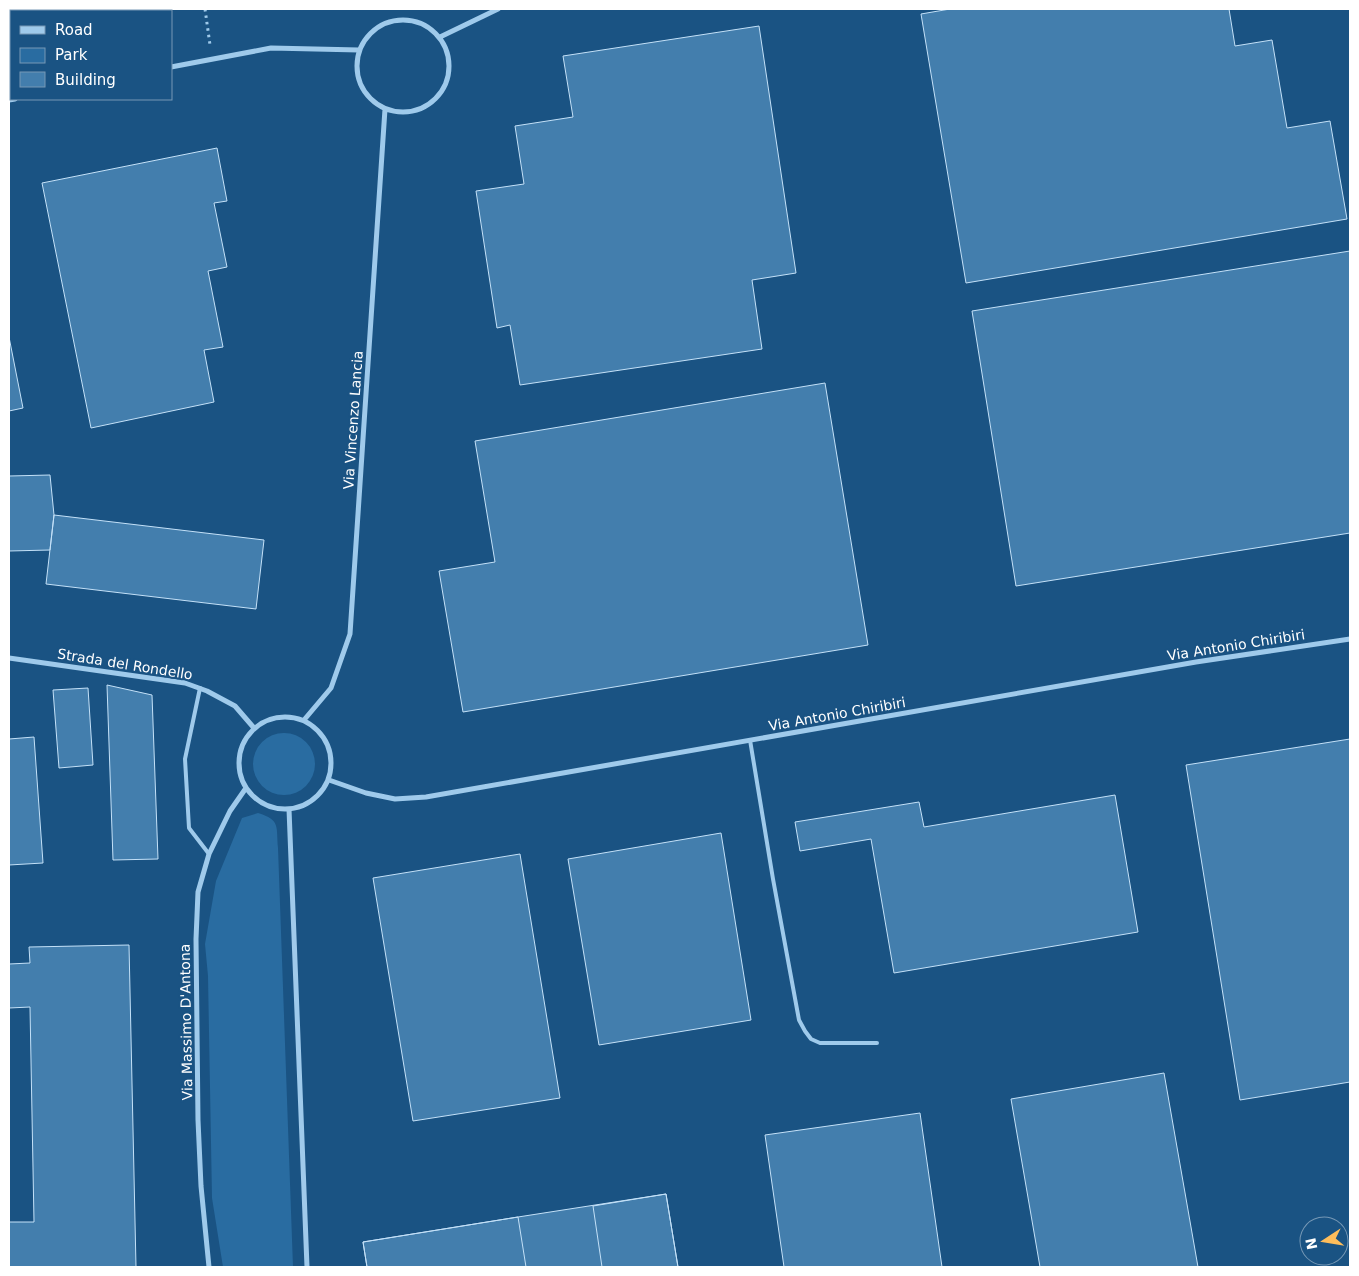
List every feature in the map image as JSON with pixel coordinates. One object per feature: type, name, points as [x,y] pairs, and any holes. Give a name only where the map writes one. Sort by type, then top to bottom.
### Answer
[{"type":"street","points":[[440,37],[498,9]]},
{"type":"street","points":[[403,19],[417,21],[430,27],[440,37],[447,50],[450,66],[448,80],[440,94],[430,105],[416,111],[400,112],[386,109],[374,102],[364,91],[358,78],[359,50],[366,38],[376,28],[389,21],[403,19]]},
{"type":"street","points":[[172,67],[270,48],[359,50]]},
{"type":"street","name":"Via Vincenzo Lancia","points":[[304,720],[331,688],[350,634],[386,109]]},
{"type":"street","name":"Via Antonio Chiribiri","points":[[329,780],[366,793],[395,798],[426,797],[1196,662],[1350,639]]},
{"type":"street","name":"Strada del Rondello","points":[[9,658],[185,683],[200,688],[236,706],[254,728]]},
{"type":"street","points":[[278,716],[291,716],[304,720],[316,728],[325,738],[331,752],[332,766],[329,780],[313,800],[302,807],[276,809],[254,797],[246,788],[241,776],[239,763],[241,750],[246,738],[254,728],[265,720],[278,716]]},
{"type":"street","name":"Via Massimo D'Antona","points":[[209,1267],[201,1186],[198,1120],[196,939],[198,892],[209,854],[230,811],[246,788]]},
{"type":"street","points":[[289,809],[307,1267]]},
{"type":"lane","points":[[200,688],[185,759],[189,828],[209,854]]},
{"type":"lane","points":[[750,740],[799,1020],[804,1031],[811,1039],[820,1043],[878,1043]]},
{"type":"path","points":[[205,9],[212,58]]},
{"type":"green space","points":[[278,733],[290,733],[306,742],[313,752],[315,764],[313,776],[306,786],[290,795],[278,795],[267,790],[258,781],[253,770],[253,758],[258,747],[267,738]]},
{"type":"green space","points":[[258,813],[271,818],[276,825],[277,835],[293,1267],[223,1267],[212,1198],[208,976],[205,944],[216,881],[242,818]]},
{"type":"building","points":[[950,9],[1229,9],[1235,46],[1272,40],[1287,128],[1330,121],[1347,219],[966,283],[921,14]]},
{"type":"building","points":[[759,26],[796,273],[752,280],[762,349],[520,385],[510,325],[497,328],[476,191],[524,184],[515,126],[573,117],[563,56]]},
{"type":"building","points":[[217,148],[227,201],[214,203],[227,267],[208,271],[223,347],[204,350],[214,402],[91,428],[42,183]]},
{"type":"building","points":[[1350,251],[1350,533],[1016,586],[972,311]]},
{"type":"building","points":[[9,337],[23,408],[9,411]]},
{"type":"building","points":[[825,383],[868,645],[463,712],[439,571],[495,562],[475,441]]},
{"type":"building","points":[[50,475],[54,515],[50,550],[9,551],[9,476]]},
{"type":"building","points":[[54,515],[264,540],[256,609],[46,584]]},
{"type":"building","points":[[107,685],[152,695],[158,859],[113,860]]},
{"type":"building","points":[[88,688],[93,765],[59,768],[53,690]]},
{"type":"building","points":[[34,737],[43,863],[9,865],[9,739]]},
{"type":"building","points":[[1350,739],[1350,1082],[1240,1100],[1186,765]]},
{"type":"building","points":[[1115,795],[1138,932],[894,973],[871,839],[800,851],[795,822],[919,802],[924,827]]},
{"type":"building","points":[[721,833],[751,1020],[599,1045],[568,859]]},
{"type":"building","points":[[520,854],[560,1098],[413,1121],[373,878]]},
{"type":"building","points":[[129,945],[136,1267],[9,1267],[9,1222],[34,1222],[30,1007],[9,1008],[9,964],[30,963],[29,947]]},
{"type":"building","points":[[1164,1073],[1198,1267],[1040,1267],[1011,1099]]},
{"type":"building","points":[[920,1113],[942,1267],[784,1267],[765,1135]]},
{"type":"building","points":[[666,1194],[678,1267],[367,1267],[363,1242]]},
{"type":"building","points":[[666,1194],[678,1267],[602,1267],[593,1206]]},
{"type":"building","points":[[518,1217],[526,1267],[367,1267],[363,1242]]}]
